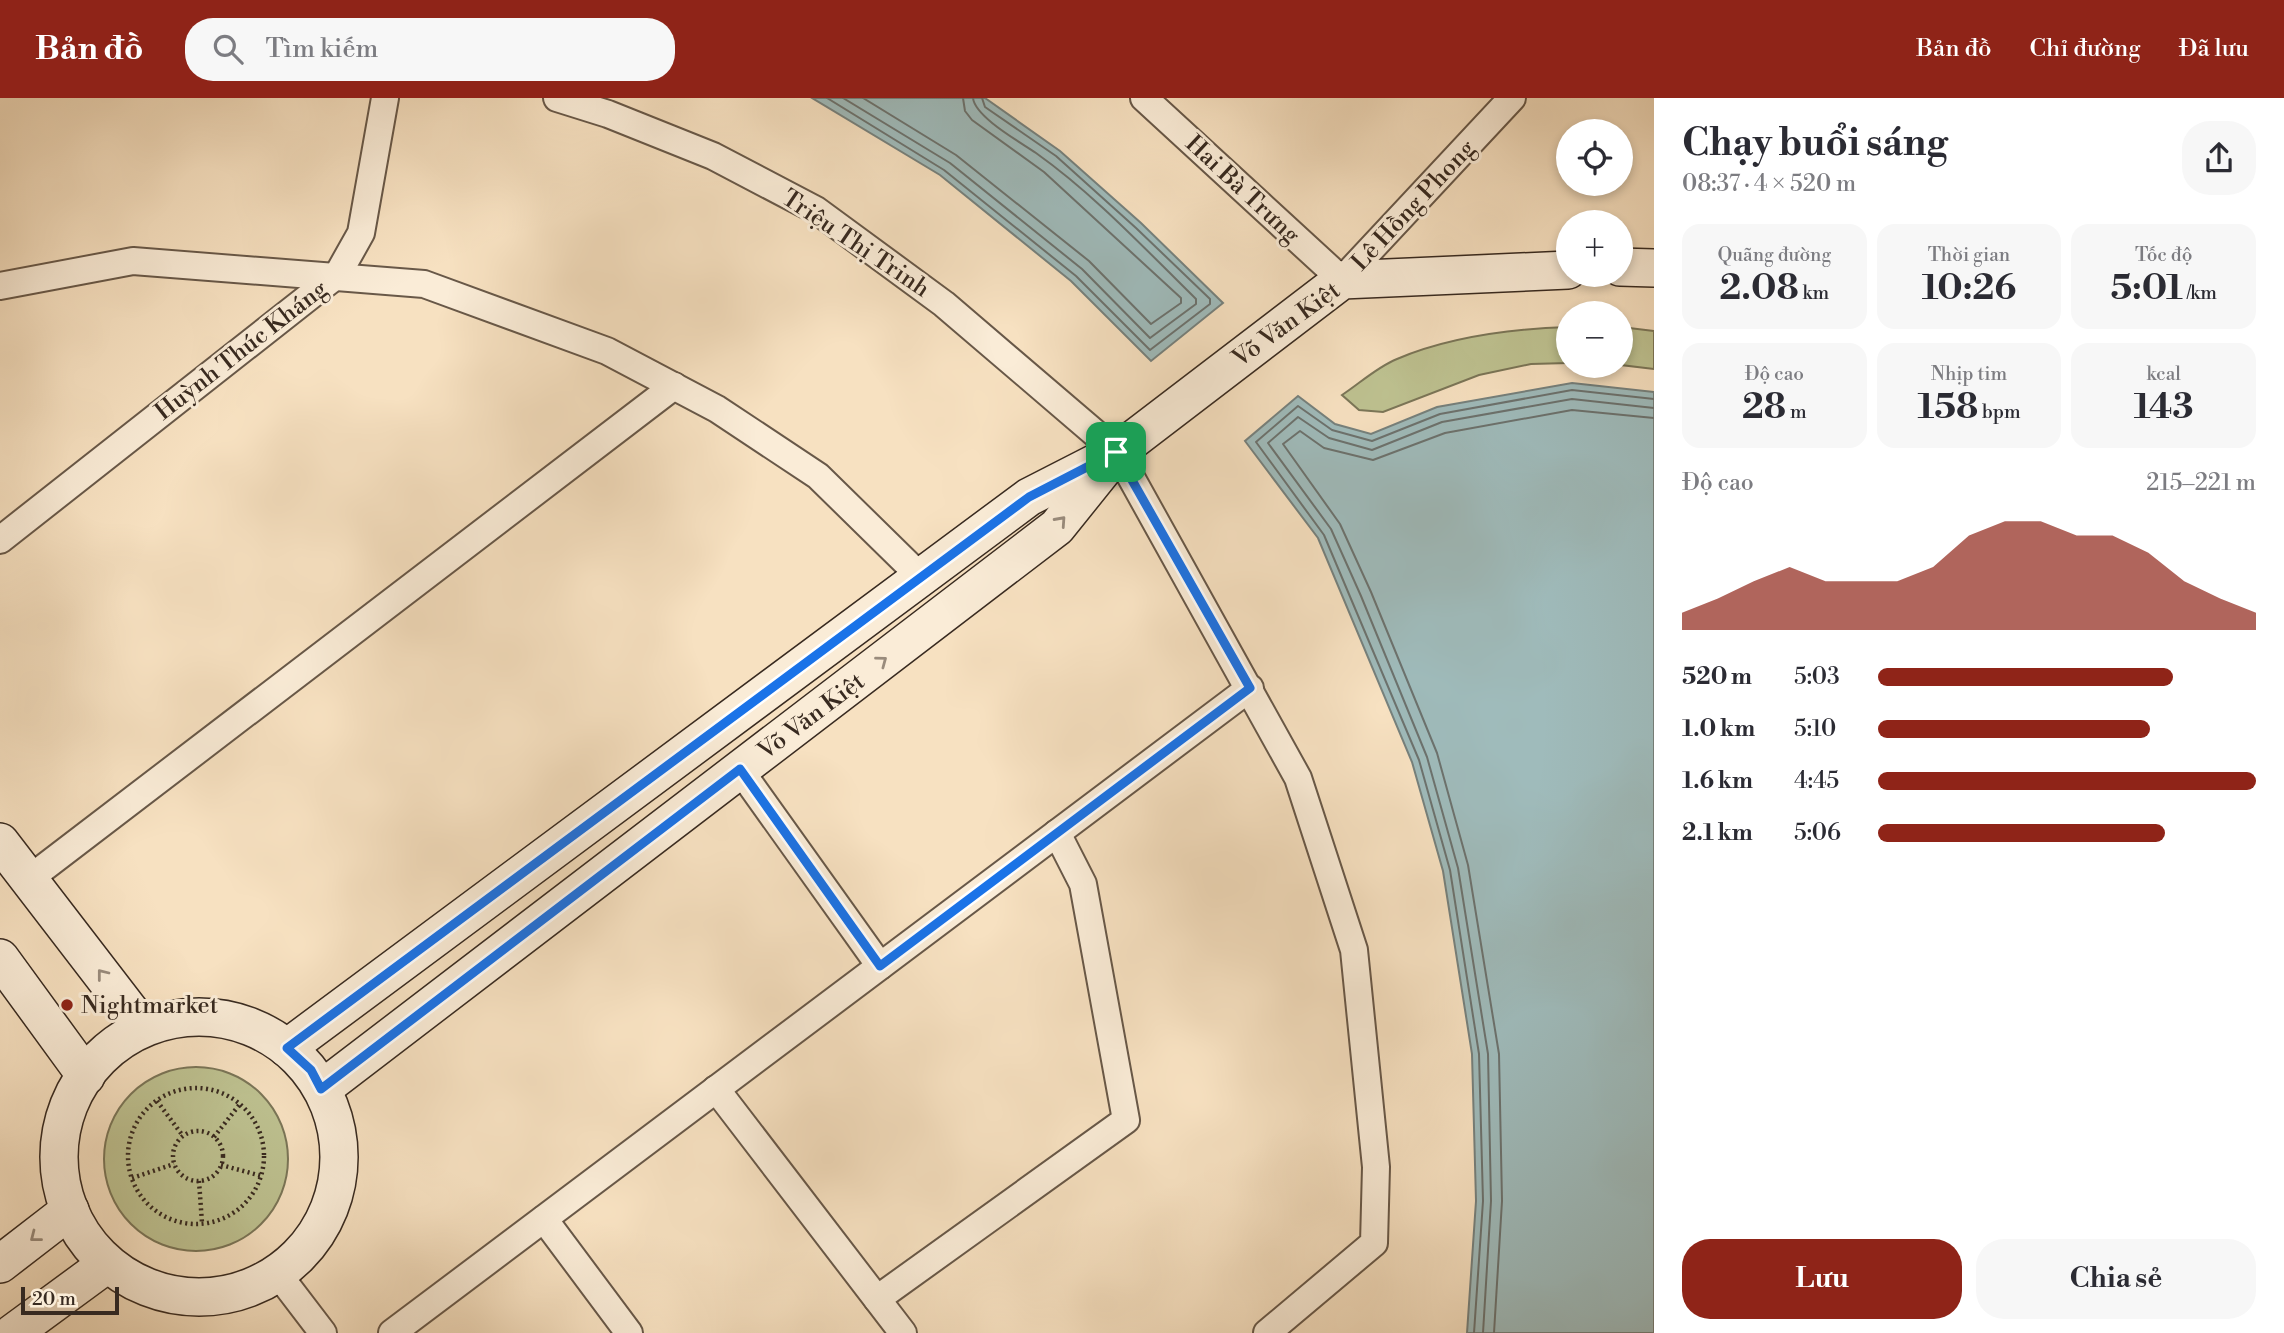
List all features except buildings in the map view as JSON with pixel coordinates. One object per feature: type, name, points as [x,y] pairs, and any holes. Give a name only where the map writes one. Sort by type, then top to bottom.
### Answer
[{"type":"street","name":"Huỳnh Thúc Kháng","points":[[0,540],[334,277],[362,233],[385,98]]},
{"type":"street","name":"Triệu Thị Trinh","points":[[557,98],[608,114],[713,156],[816,210],[944,304],[1116,452],[1298,778],[1354,950],[1376,1167],[1374,1243],[1267,1333]]},
{"type":"street","name":"Hai Bà Trưng","points":[[1144,98],[1342,280]]},
{"type":"street","name":"Lê Hồng Phong","points":[[1342,280],[1512,98]]},
{"type":"street","points":[[0,286],[133,261],[425,284],[607,351],[718,409],[818,476],[922,578]]},
{"type":"street","points":[[1633,267],[1654,268]]},
{"type":"street","name":"Võ Văn Kiệt","points":[[287,1048],[1029,497],[1116,452],[1342,280],[1556,271]]},
{"type":"street","points":[[29,880],[674,386]]},
{"type":"street","name":"Võ Văn Kiệt","points":[[321,1089],[1057,527],[1116,452]]},
{"type":"street","points":[[392,1333],[1250,688]]},
{"type":"street","points":[[740,769],[880,966]]},
{"type":"street","points":[[877,1299],[1126,1120],[1083,884],[1057,833]]},
{"type":"street","points":[[0,842],[143,1028]]},
{"type":"street","points":[[0,958],[86,1076]]},
{"type":"street","points":[[184,1016],[232,1019],[276,1038],[287,1048],[311,1070],[334,1111],[341,1158],[333,1203],[311,1243],[278,1274],[236,1293],[190,1297],[146,1287],[107,1264],[78,1229],[70,1210],[61,1187],[58,1141],[71,1096],[99,1057],[143,1028],[184,1016]]},
{"type":"street","points":[[716,1089],[903,1333]]},
{"type":"street","points":[[0,1264],[70,1210]]},
{"type":"street","points":[[544,1219],[629,1333]]},
{"type":"street","points":[[13,1333],[107,1264]]},
{"type":"street","points":[[278,1274],[323,1333]]},
{"type":"path","points":[[186,1088],[210,1088],[232,1097],[240,1104],[250,1112],[262,1133],[266,1157],[262,1177],[249,1201],[230,1216],[186,1224],[165,1217],[148,1205],[132,1178],[128,1145],[135,1124],[148,1107],[165,1094],[186,1088]]},
{"type":"path","points":[[157,1101],[183,1136]]},
{"type":"path","points":[[215,1137],[240,1104]]},
{"type":"path","points":[[198,1131],[215,1137],[223,1152],[221,1165],[215,1175],[199,1181],[184,1177],[174,1164],[174,1149],[183,1136],[198,1131]]},
{"type":"path","points":[[132,1178],[174,1164]]},
{"type":"path","points":[[221,1165],[262,1177]]},
{"type":"path","points":[[199,1181],[202,1223]]},
{"type":"green space","points":[[1556,328],[1556,363],[1531,364],[1479,375],[1383,412],[1359,410],[1342,395],[1390,362],[1417,351],[1459,340]]},
{"type":"green space","points":[[1633,328],[1654,331],[1654,369],[1633,366]]},
{"type":"green space","points":[[196,1067],[214,1068],[231,1074],[247,1082],[261,1094],[273,1108],[281,1124],[287,1141],[287,1177],[281,1194],[273,1210],[261,1224],[247,1236],[231,1244],[214,1250],[196,1251],[178,1250],[161,1244],[145,1236],[131,1224],[119,1210],[111,1194],[105,1177],[104,1159],[105,1141],[111,1124],[119,1108],[131,1094],[145,1082],[161,1074],[178,1068]]},
{"type":"water","points":[[812,98],[985,98],[1060,151],[1141,223],[1223,303],[1151,361],[1071,281],[940,175]]},
{"type":"water","points":[[1572,383],[1654,392],[1654,1333],[1467,1333],[1476,1201],[1472,1054],[1443,871],[1412,762],[1318,538],[1245,441],[1298,396],[1335,424],[1371,434],[1437,407]]},
{"type":"place","name":"Nightmarket","points":[[67,1005]]},
{"type":"route","points":[[1116,452],[1250,688],[880,966],[740,769],[321,1089],[311,1070],[287,1048],[1029,497],[1116,452]]}]
